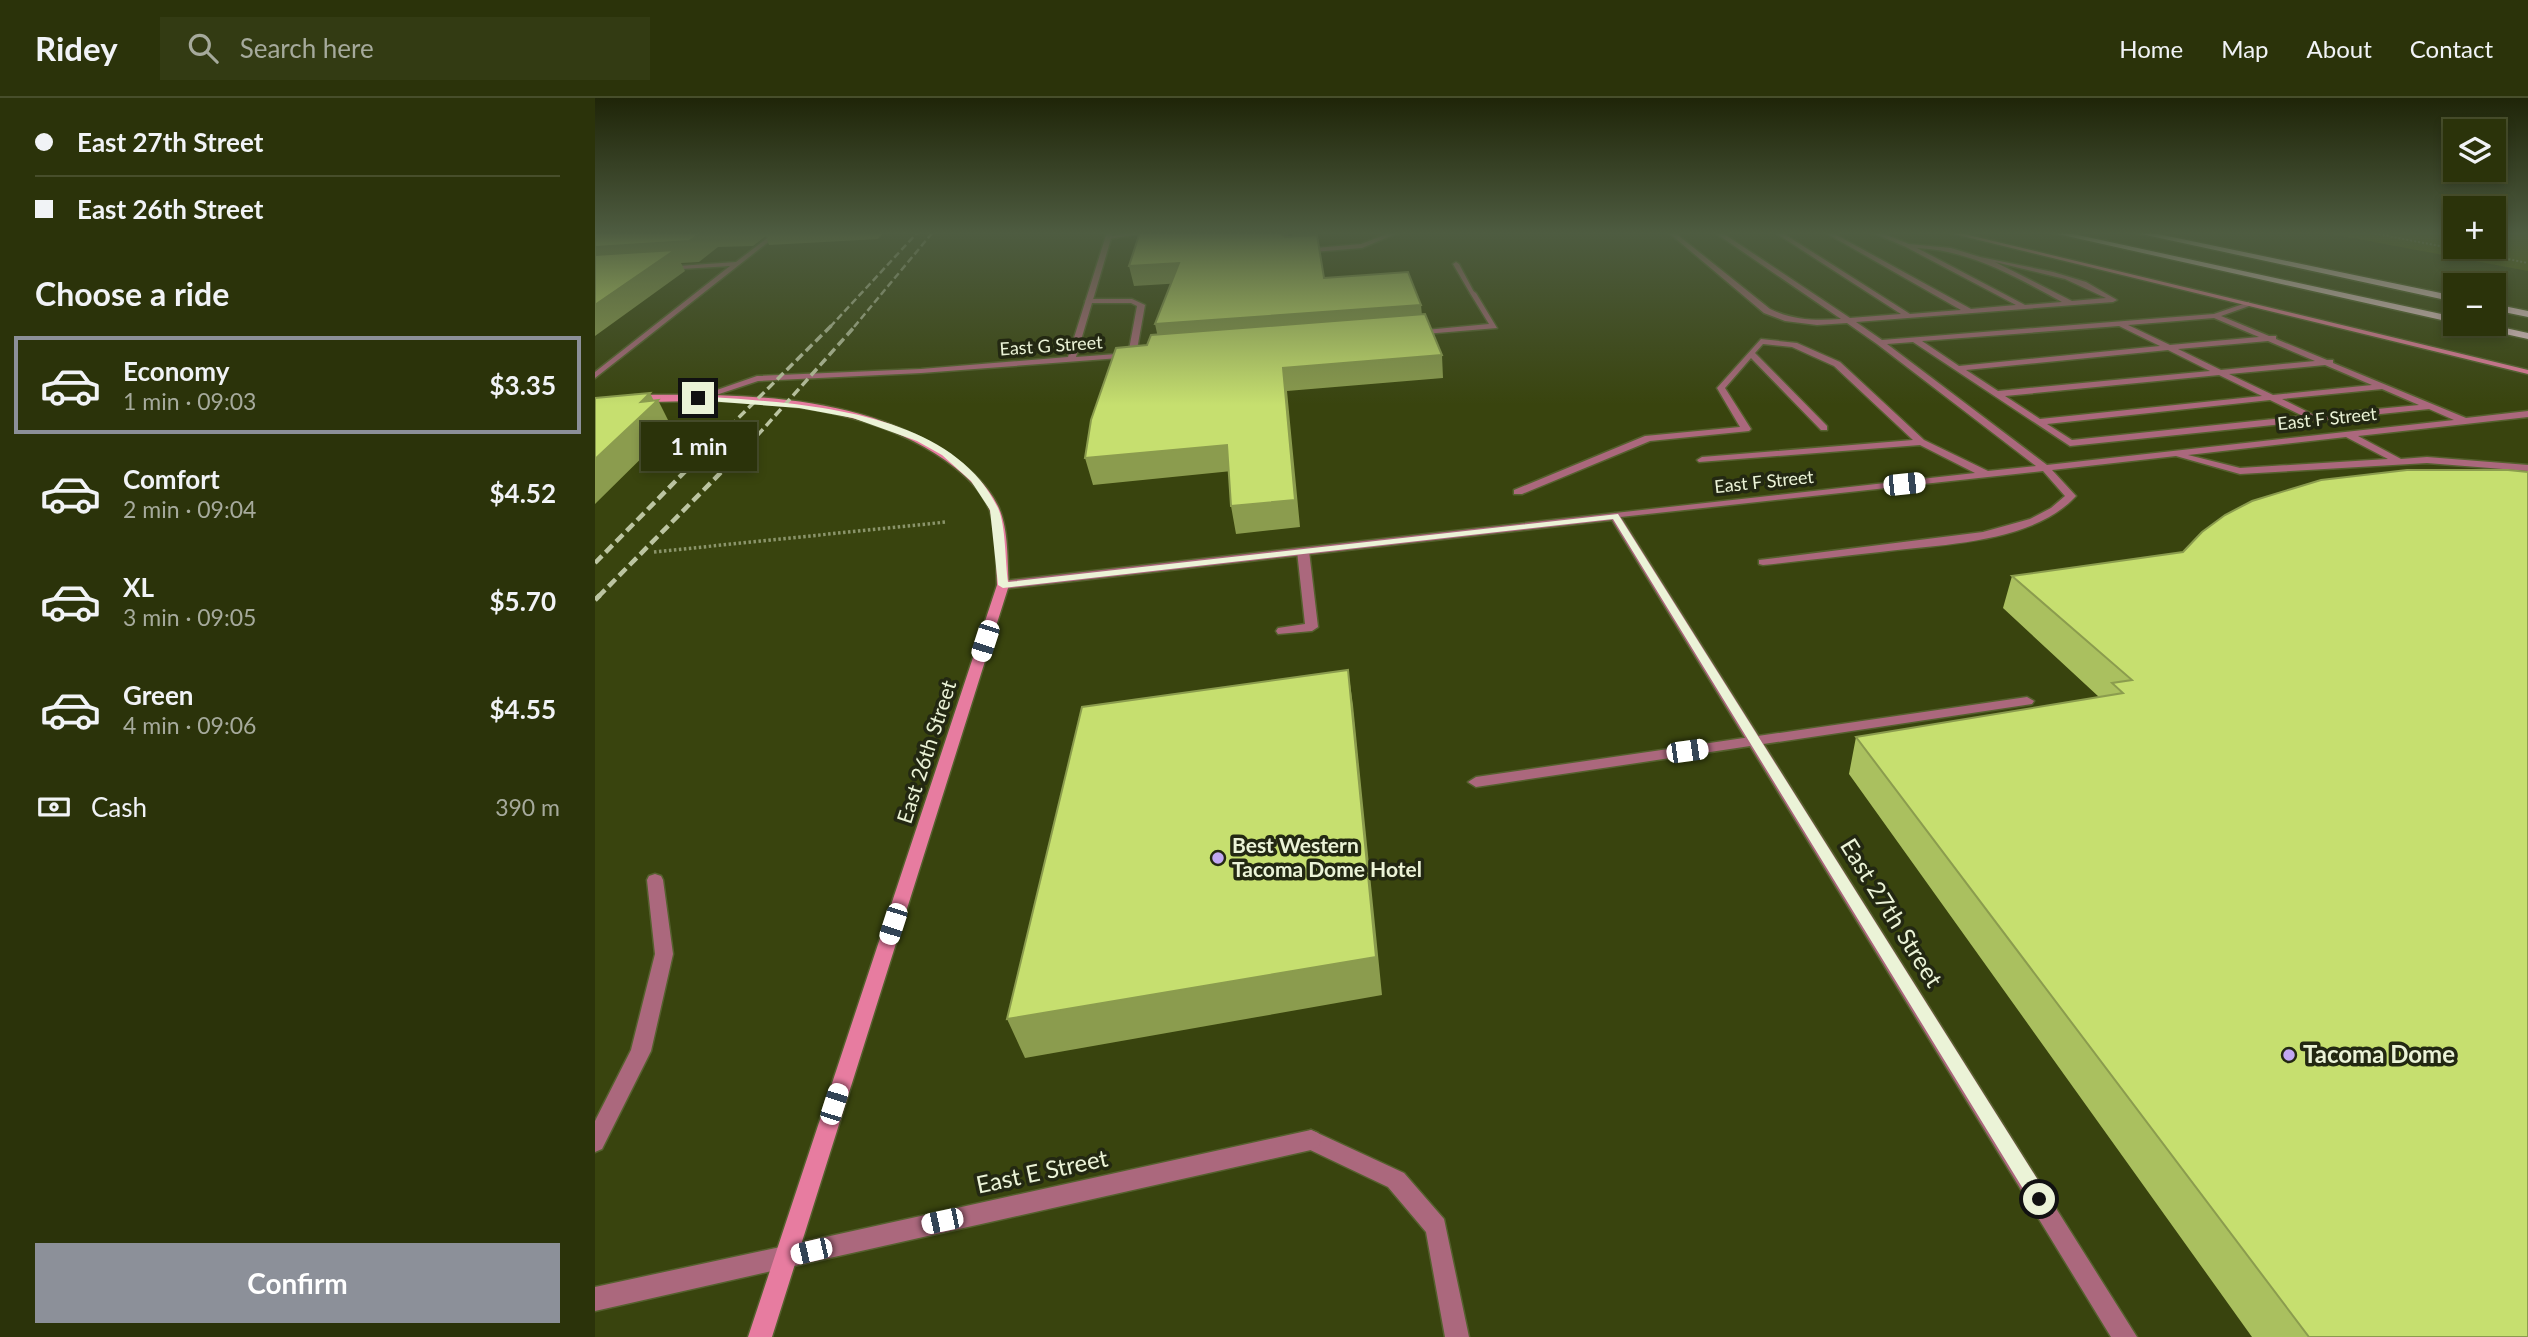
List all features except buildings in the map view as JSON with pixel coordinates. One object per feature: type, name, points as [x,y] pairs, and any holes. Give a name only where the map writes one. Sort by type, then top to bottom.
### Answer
[{"type":"highway","points":[[2317,290],[2443,317]]},
{"type":"highway","points":[[2424,290],[2443,294]]},
{"type":"highway","points":[[2425,290],[2443,294]]},
{"type":"highway","points":[[2506,303],[2528,308]]},
{"type":"highway","points":[[2506,309],[2528,314]]},
{"type":"highway","points":[[2506,331],[2528,336]]},
{"type":"street","points":[[595,376],[705,290]]},
{"type":"street","points":[[1071,360],[1093,290]]},
{"type":"street","points":[[1410,333],[1494,326],[1471,290]]},
{"type":"street","points":[[1741,290],[1767,311],[1785,319],[1817,323],[2113,300],[2098,290]]},
{"type":"street","points":[[1763,562],[1965,539],[2011,528],[2063,505],[2071,496],[2045,468],[1852,321],[1805,290]]},
{"type":"street","points":[[1868,290],[1909,316]]},
{"type":"street","points":[[1930,290],[1970,312]]},
{"type":"street","points":[[1992,290],[2025,307]]},
{"type":"street","points":[[2045,290],[2071,303]]},
{"type":"street","points":[[2188,290],[2528,372]]},
{"type":"street","points":[[1089,301],[1132,301],[1141,304],[1132,355]]},
{"type":"street","points":[[1880,342],[2215,316],[2246,304]]},
{"type":"street","points":[[2215,316],[2273,338],[2465,421]]},
{"type":"street","points":[[2119,324],[2313,418]]},
{"type":"street","points":[[1959,368],[2273,338]]},
{"type":"street","points":[[1914,339],[2070,443],[2430,406]]},
{"type":"street","points":[[1518,492],[1648,438],[1745,429],[1721,388],[1761,341],[1794,345],[1836,364],[1921,442],[1985,474]]},
{"type":"street","name":"East G Street","points":[[698,398],[757,379],[921,372],[1146,354]]},
{"type":"street","points":[[1751,354],[1824,428]]},
{"type":"street","points":[[1997,394],[2330,362]]},
{"type":"street","points":[[2038,422],[2385,386]]},
{"type":"street","name":"East 26th Street","points":[[619,398],[698,398],[799,406],[855,416],[920,439],[945,454],[974,479],[995,510],[1003,585],[760,1337]]},
{"type":"street","name":"East F Street","points":[[1003,585],[2528,414]]},
{"type":"street","points":[[2347,434],[2398,461]]},
{"type":"street","points":[[1702,460],[1921,442]]},
{"type":"street","points":[[2173,454],[2240,471],[2398,461],[2449,461],[2528,468]]},
{"type":"street","name":"East 27th Street","points":[[1615,516],[2125,1337]]},
{"type":"street","points":[[1282,631],[1312,627],[1303,551]]},
{"type":"street","points":[[1476,782],[2027,701]]},
{"type":"street","points":[[595,1142],[641,1051],[664,954],[655,880]]},
{"type":"street","name":"East E Street","points":[[595,1299],[1311,1140],[1396,1180],[1436,1227],[1457,1337]]},
{"type":"path","points":[[654,552],[946,522]]},
{"type":"railway","points":[[830,327],[864,290]]},
{"type":"railway","points":[[854,327],[885,290]]},
{"type":"railway","points":[[748,446],[856,325]]},
{"type":"railway","points":[[711,445],[830,327]]},
{"type":"railway","points":[[598,597],[749,444]]},
{"type":"railway","points":[[595,563],[711,445]]},
{"type":"railway","points":[[595,600],[598,597]]},
{"type":"place","name":"Best Western Tacoma Dome Hotel","points":[[1218,858]]},
{"type":"place","name":"Tacoma Dome","points":[[2289,1055]]},
{"type":"route","points":[[698,398],[747,400],[855,416],[920,439],[945,454],[974,479],[995,510],[1003,585],[1615,516],[2039,1199]]}]
